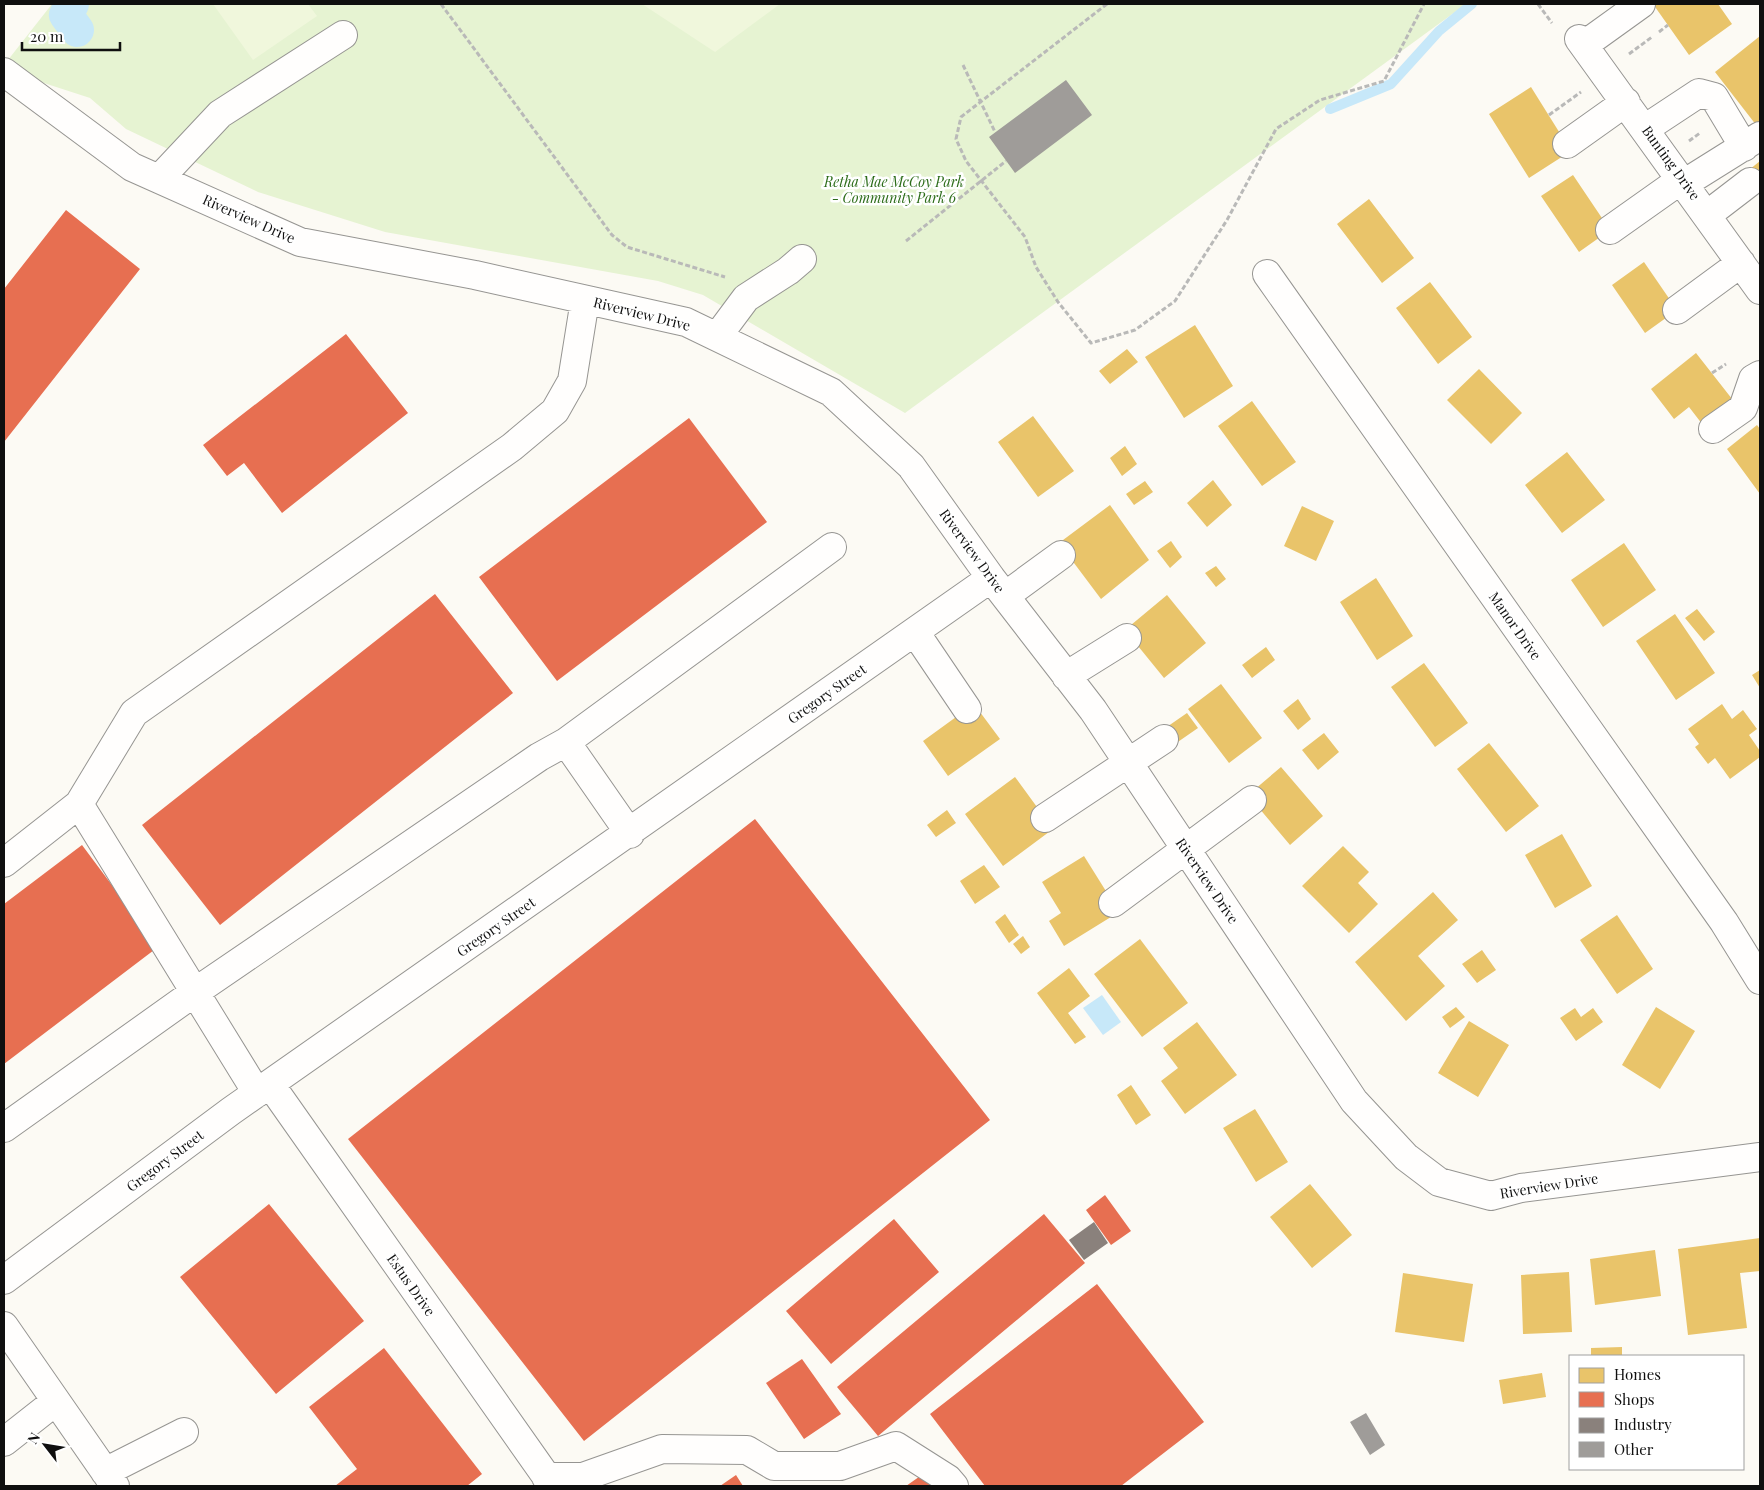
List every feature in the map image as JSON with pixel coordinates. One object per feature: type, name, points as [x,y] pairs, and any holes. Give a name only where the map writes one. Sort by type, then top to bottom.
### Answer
[{"type":"street","name":"Bunting Drive","points":[[1641,4],[1582,42],[1646,128],[1760,290]]},
{"type":"street","points":[[159,179],[220,114],[343,35]]},
{"type":"street","name":"Riverview Drive","points":[[4,72],[132,167],[300,242],[475,275],[686,322],[831,392],[911,466],[998,587],[1093,710],[1354,1101],[1406,1157],[1438,1182],[1492,1196],[1521,1188],[1760,1157]]},
{"type":"street","points":[[1610,230],[1678,173],[1752,142],[1725,115],[1714,97],[1699,93],[1646,128]]},
{"type":"street","points":[[1567,144],[1626,102]]},
{"type":"street","points":[[1708,215],[1750,182]]},
{"type":"street","points":[[717,337],[746,298],[802,260]]},
{"type":"street","points":[[1677,310],[1741,263]]},
{"type":"street","name":"Manor Drive","points":[[1267,274],[1724,922],[1760,980]]},
{"type":"street","points":[[4,863],[79,804],[134,713],[512,447],[555,411],[572,381],[585,300]]},
{"type":"street","points":[[1714,429],[1743,408],[1753,379],[1760,375]]},
{"type":"street","points":[[4,1128],[195,992],[539,757],[566,742],[832,547]]},
{"type":"street","name":"Gregory Street","points":[[4,1280],[264,1088],[630,834],[915,632],[1061,555]]},
{"type":"street","points":[[915,632],[967,709]]},
{"type":"street","points":[[1066,676],[1127,638]]},
{"type":"street","points":[[1045,818],[1164,739]]},
{"type":"street","points":[[566,742],[630,834]]},
{"type":"street","points":[[1113,904],[1252,800]]},
{"type":"street","name":"Estus Drive","points":[[79,804],[195,992],[550,1481]]},
{"type":"street","points":[[4,1326],[110,1479],[184,1432]]},
{"type":"street","points":[[4,1442],[56,1401]]},
{"type":"street","points":[[550,1481],[583,1477],[662,1449],[747,1450],[774,1466],[840,1466],[896,1446],[948,1479],[954,1486]]},
{"type":"path","points":[[441,4],[612,235],[627,247],[762,288]]},
{"type":"path","points":[[1108,4],[961,117],[956,139],[966,161],[1025,237],[1036,267],[1058,302],[1091,343],[1135,330],[1175,301],[1227,220],[1276,129],[1320,100],[1384,81],[1424,4]]},
{"type":"path","points":[[1548,115],[1668,25]]},
{"type":"path","points":[[963,65],[995,132]]},
{"type":"path","points":[[1678,173],[1725,115]]},
{"type":"path","points":[[906,241],[1006,161]]},
{"type":"green space","name":"Retha Mae McCoy Park - Community Park 6","points":[[52,4],[1466,4],[905,413],[703,295],[658,281],[385,232],[258,192],[126,129],[90,98],[4,70],[4,65]]},
{"type":"green space","points":[[213,4],[308,4],[317,16],[253,60]]},
{"type":"green space","points":[[642,4],[780,4],[715,52]]},
{"type":"water","points":[[1102,995],[1121,1022],[1103,1035],[1083,1008]]},
{"type":"building: Homes","points":[[1653,4],[1718,4],[1732,24],[1689,55]]},
{"type":"building: Homes","points":[[1760,36],[1760,130],[1715,72]]},
{"type":"building: Homes","points":[[1531,87],[1571,151],[1529,178],[1489,114]]},
{"type":"building: Homes","points":[[1760,161],[1760,186],[1744,174]]},
{"type":"building: Homes","points":[[1573,175],[1610,230],[1579,252],[1541,196]]},
{"type":"building: Homes","points":[[1369,199],[1414,258],[1382,283],[1337,224]]},
{"type":"building: Homes","points":[[1644,262],[1677,310],[1645,333],[1612,285]]},
{"type":"building: Homes","points":[[1430,282],[1472,337],[1438,364],[1396,308]]},
{"type":"building: Homes","points":[[1195,325],[1233,386],[1184,418],[1145,357]]},
{"type":"building: Homes","points":[[1127,349],[1138,362],[1110,384],[1099,371]]},
{"type":"building: Homes","points":[[1696,353],[1736,404],[1706,429],[1689,407],[1674,419],[1651,389]]},
{"type":"building: Homes","points":[[1479,369],[1522,413],[1491,444],[1447,400]]},
{"type":"building: Homes","points":[[1252,401],[1296,462],[1262,486],[1218,426]]},
{"type":"building: Homes","points":[[1033,416],[1074,471],[1038,497],[998,442]]},
{"type":"building: Homes","points":[[1757,425],[1760,429],[1760,494],[1727,449]]},
{"type":"building: Homes","points":[[1125,446],[1137,464],[1122,476],[1110,458]]},
{"type":"building: Homes","points":[[1567,452],[1605,500],[1562,533],[1525,485]]},
{"type":"building: Homes","points":[[1213,480],[1232,505],[1207,527],[1187,503]]},
{"type":"building: Homes","points":[[1145,481],[1153,492],[1134,505],[1126,494]]},
{"type":"building: Homes","points":[[1110,505],[1149,560],[1101,599],[1059,543]]},
{"type":"building: Homes","points":[[1302,506],[1334,521],[1316,561],[1284,546]]},
{"type":"building: Homes","points":[[1171,541],[1182,557],[1170,568],[1157,551]]},
{"type":"building: Homes","points":[[1624,543],[1656,590],[1603,627],[1571,580]]},
{"type":"building: Homes","points":[[1216,566],[1226,579],[1216,587],[1205,573]]},
{"type":"building: Homes","points":[[1376,578],[1413,636],[1377,660],[1340,602]]},
{"type":"building: Homes","points":[[1167,595],[1206,643],[1164,678],[1125,630]]},
{"type":"building: Homes","points":[[1697,609],[1715,632],[1704,641],[1685,618]]},
{"type":"building: Homes","points":[[1675,614],[1715,673],[1676,700],[1636,641]]},
{"type":"building: Homes","points":[[1266,647],[1275,660],[1252,678],[1242,665]]},
{"type":"building: Homes","points":[[1424,663],[1468,723],[1435,747],[1391,687]]},
{"type":"building: Homes","points":[[1760,670],[1760,688],[1752,675]]},
{"type":"building: Homes","points":[[1221,684],[1262,738],[1229,763],[1188,709]]},
{"type":"building: Homes","points":[[1298,699],[1311,719],[1298,730],[1283,711]]},
{"type":"building: Homes","points":[[974,704],[1000,739],[948,776],[923,741]]},
{"type":"building: Homes","points":[[1722,704],[1732,719],[1743,710],[1757,729],[1749,735],[1760,751],[1760,757],[1730,779],[1715,758],[1708,764],[1695,747],[1699,744],[1688,729]]},
{"type":"building: Homes","points":[[1187,713],[1198,728],[1172,746],[1161,731]]},
{"type":"building: Homes","points":[[1324,733],[1339,752],[1318,770],[1302,750]]},
{"type":"building: Homes","points":[[1489,743],[1539,806],[1506,832],[1457,769]]},
{"type":"building: Homes","points":[[1281,767],[1323,816],[1290,845],[1248,795]]},
{"type":"building: Homes","points":[[1015,777],[1053,829],[1003,866],[965,814]]},
{"type":"building: Homes","points":[[947,810],[956,823],[936,837],[927,825]]},
{"type":"building: Homes","points":[[1562,834],[1592,886],[1555,908],[1525,855]]},
{"type":"building: Homes","points":[[1343,846],[1369,872],[1358,883],[1378,904],[1349,933],[1302,886]]},
{"type":"building: Homes","points":[[1084,856],[1119,912],[1064,946],[1049,921],[1061,913],[1042,882]]},
{"type":"building: Homes","points":[[984,865],[1000,887],[975,904],[960,881]]},
{"type":"building: Homes","points":[[1433,892],[1458,920],[1418,956],[1445,986],[1406,1021],[1355,962]]},
{"type":"building: Homes","points":[[1005,914],[1019,935],[1009,943],[995,922]]},
{"type":"building: Homes","points":[[1617,915],[1653,969],[1617,994],[1580,940]]},
{"type":"building: Homes","points":[[1023,936],[1030,947],[1021,954],[1013,944]]},
{"type":"building: Homes","points":[[1140,939],[1188,1003],[1142,1037],[1094,974]]},
{"type":"building: Homes","points":[[1482,950],[1496,970],[1477,983],[1462,964]]},
{"type":"building: Homes","points":[[1069,968],[1090,996],[1068,1013],[1086,1037],[1075,1044],[1037,993]]},
{"type":"building: Homes","points":[[1456,1007],[1465,1017],[1450,1028],[1442,1017]]},
{"type":"building: Homes","points":[[1656,1007],[1695,1031],[1660,1089],[1622,1065]]},
{"type":"building: Homes","points":[[1575,1008],[1581,1017],[1593,1008],[1603,1022],[1576,1041],[1560,1018]]},
{"type":"building: Homes","points":[[1469,1021],[1509,1045],[1478,1097],[1438,1073]]},
{"type":"building: Homes","points":[[1197,1022],[1237,1075],[1185,1114],[1161,1081],[1178,1068],[1163,1048]]},
{"type":"building: Homes","points":[[1131,1085],[1151,1115],[1136,1125],[1117,1095]]},
{"type":"building: Homes","points":[[1255,1109],[1288,1162],[1256,1182],[1223,1128]]},
{"type":"building: Homes","points":[[1310,1184],[1352,1235],[1312,1268],[1270,1217]]},
{"type":"building: Homes","points":[[1760,1238],[1760,1271],[1740,1273],[1747,1328],[1688,1335],[1678,1249]]},
{"type":"building: Homes","points":[[1655,1250],[1661,1296],[1595,1305],[1590,1259]]},
{"type":"building: Homes","points":[[1569,1272],[1572,1332],[1523,1334],[1521,1275]]},
{"type":"building: Homes","points":[[1403,1273],[1473,1284],[1464,1342],[1395,1332]]},
{"type":"building: Homes","points":[[1622,1347],[1622,1355],[1591,1355],[1591,1348]]},
{"type":"building: Homes","points":[[1542,1373],[1546,1397],[1503,1404],[1499,1380]]},
{"type":"building: Shops","points":[[66,210],[140,269],[4,442],[4,289]]},
{"type":"building: Shops","points":[[346,334],[408,413],[282,513],[244,463],[227,476],[203,445]]},
{"type":"building: Shops","points":[[689,418],[767,522],[557,681],[479,577]]},
{"type":"building: Shops","points":[[435,594],[513,693],[220,925],[142,825]]},
{"type":"building: Shops","points":[[755,819],[990,1120],[584,1441],[348,1139]]},
{"type":"building: Shops","points":[[82,845],[158,947],[4,1064],[4,904]]},
{"type":"building: Shops","points":[[1105,1195],[1131,1231],[1111,1245],[1086,1210]]},
{"type":"building: Shops","points":[[269,1204],[364,1321],[276,1394],[180,1277]]},
{"type":"building: Shops","points":[[1044,1214],[1085,1263],[878,1436],[837,1387]]},
{"type":"building: Shops","points":[[894,1219],[939,1272],[831,1364],[786,1311]]},
{"type":"building: Shops","points":[[1097,1284],[1204,1422],[1121,1486],[985,1486],[930,1414]]},
{"type":"building: Shops","points":[[384,1348],[482,1474],[467,1486],[335,1486],[357,1469],[309,1407]]},
{"type":"building: Shops","points":[[802,1359],[841,1414],[804,1439],[766,1383]]},
{"type":"building: Shops","points":[[926,1472],[936,1486],[906,1486]]},
{"type":"building: Shops","points":[[736,1475],[743,1486],[720,1486]]},
{"type":"building: Industry","points":[[1094,1222],[1108,1243],[1084,1260],[1069,1240]]},
{"type":"building: Other","points":[[1066,80],[1092,115],[1015,173],[989,137]]},
{"type":"building: Other","points":[[1366,1413],[1385,1445],[1370,1455],[1350,1422]]},
{"type":"waterway","points":[[72,4],[66,15],[77,30]]},
{"type":"waterway","points":[[1330,109],[1391,84],[1439,31],[1472,4]]}]
